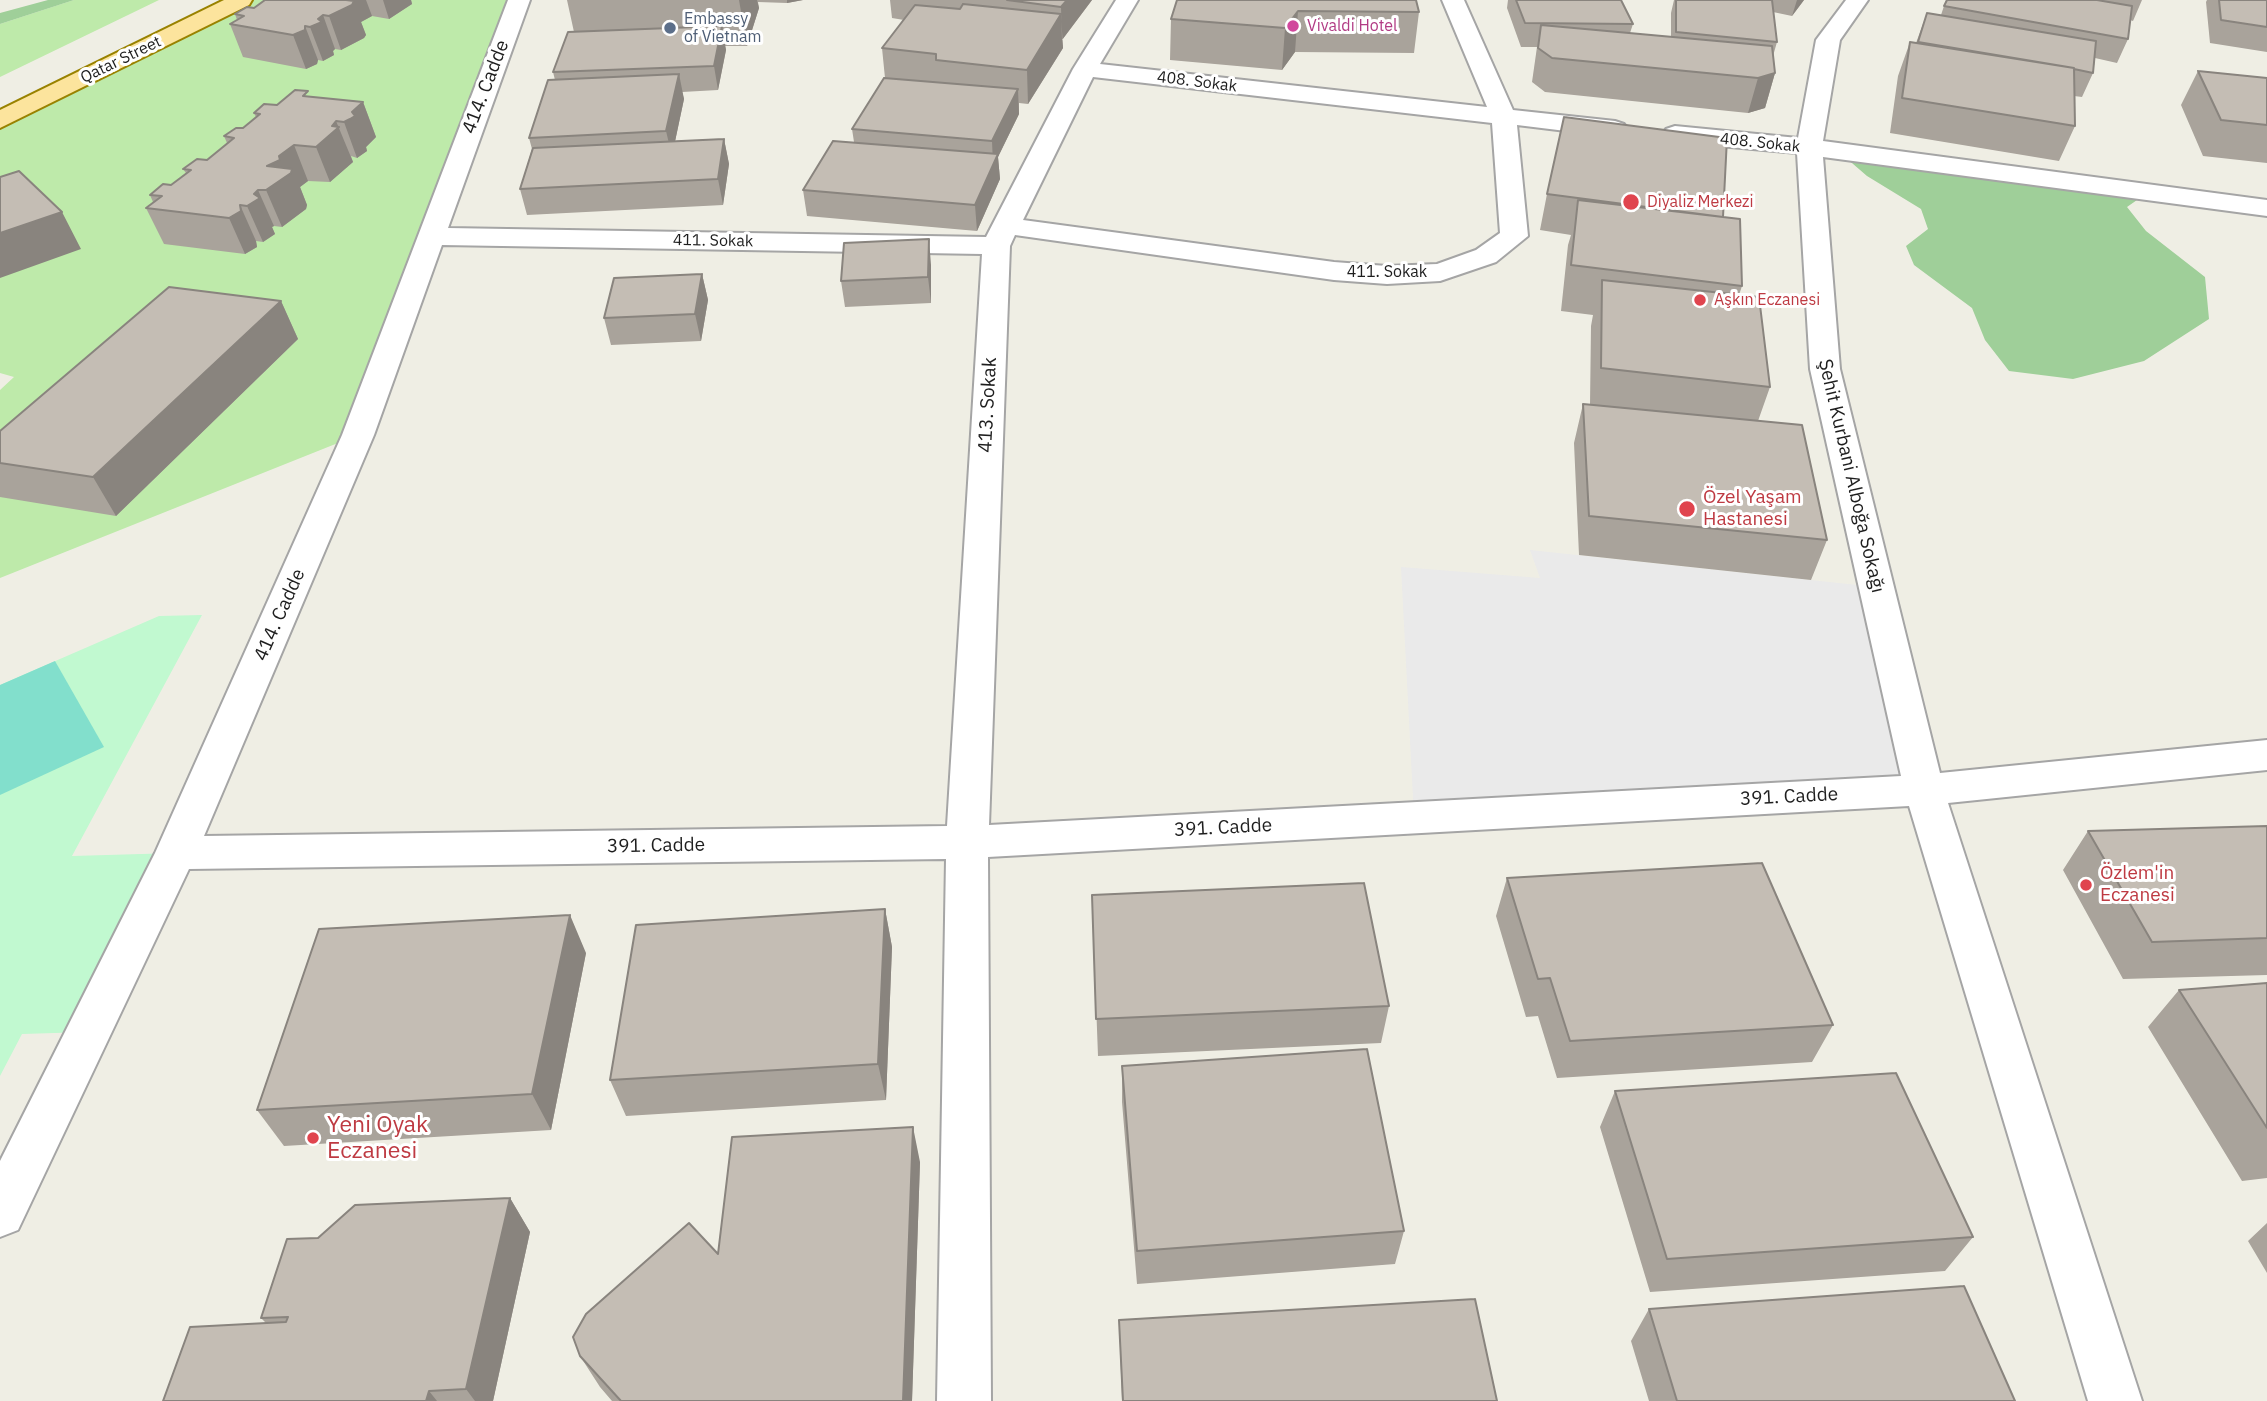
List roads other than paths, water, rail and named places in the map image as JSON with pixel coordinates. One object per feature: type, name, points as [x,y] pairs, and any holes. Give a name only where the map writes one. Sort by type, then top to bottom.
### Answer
[{"type":"main road","name":"Qatar Street","points":[[0,120],[241,0]]},
{"type":"street","name":"414. Cadde","points":[[0,1213],[176,853],[358,435],[519,0]]},
{"type":"street","name":"413. Sokak","points":[[964,1401],[967,842],[1001,236],[1085,69],[1127,0]]},
{"type":"street","name":"411. Sokak","points":[[430,236],[1001,236],[1334,271],[1387,275],[1440,272],[1486,256],[1514,236],[1504,118],[1453,0]]},
{"type":"street","name":"Şehit Kurbani Alboğa Sokağı","points":[[1857,0],[1828,40],[1809,147],[1825,369],[1924,790],[2115,1401]]},
{"type":"street","name":"408. Sokak","points":[[1085,69],[1504,118],[1809,147],[2267,208]]},
{"type":"street","name":"391. Cadde","points":[[176,853],[967,842],[1924,790],[2267,755]]},
{"type":"place","name":"Vivaldi Hotel","points":[[1293,26]]},
{"type":"place","name":"Embassy of Vietnam","points":[[670,28]]},
{"type":"place","name":"Diyaliz Merkezi","points":[[1631,202]]},
{"type":"place","name":"Aşkın Eczanesi","points":[[1700,300]]},
{"type":"place","name":"Özel Yaşam Hastanesi","points":[[1687,509]]},
{"type":"place","name":"Özlem'in Eczanesi","points":[[2086,885]]},
{"type":"place","name":"Yeni Oyak Eczanesi","points":[[313,1138]]}]
